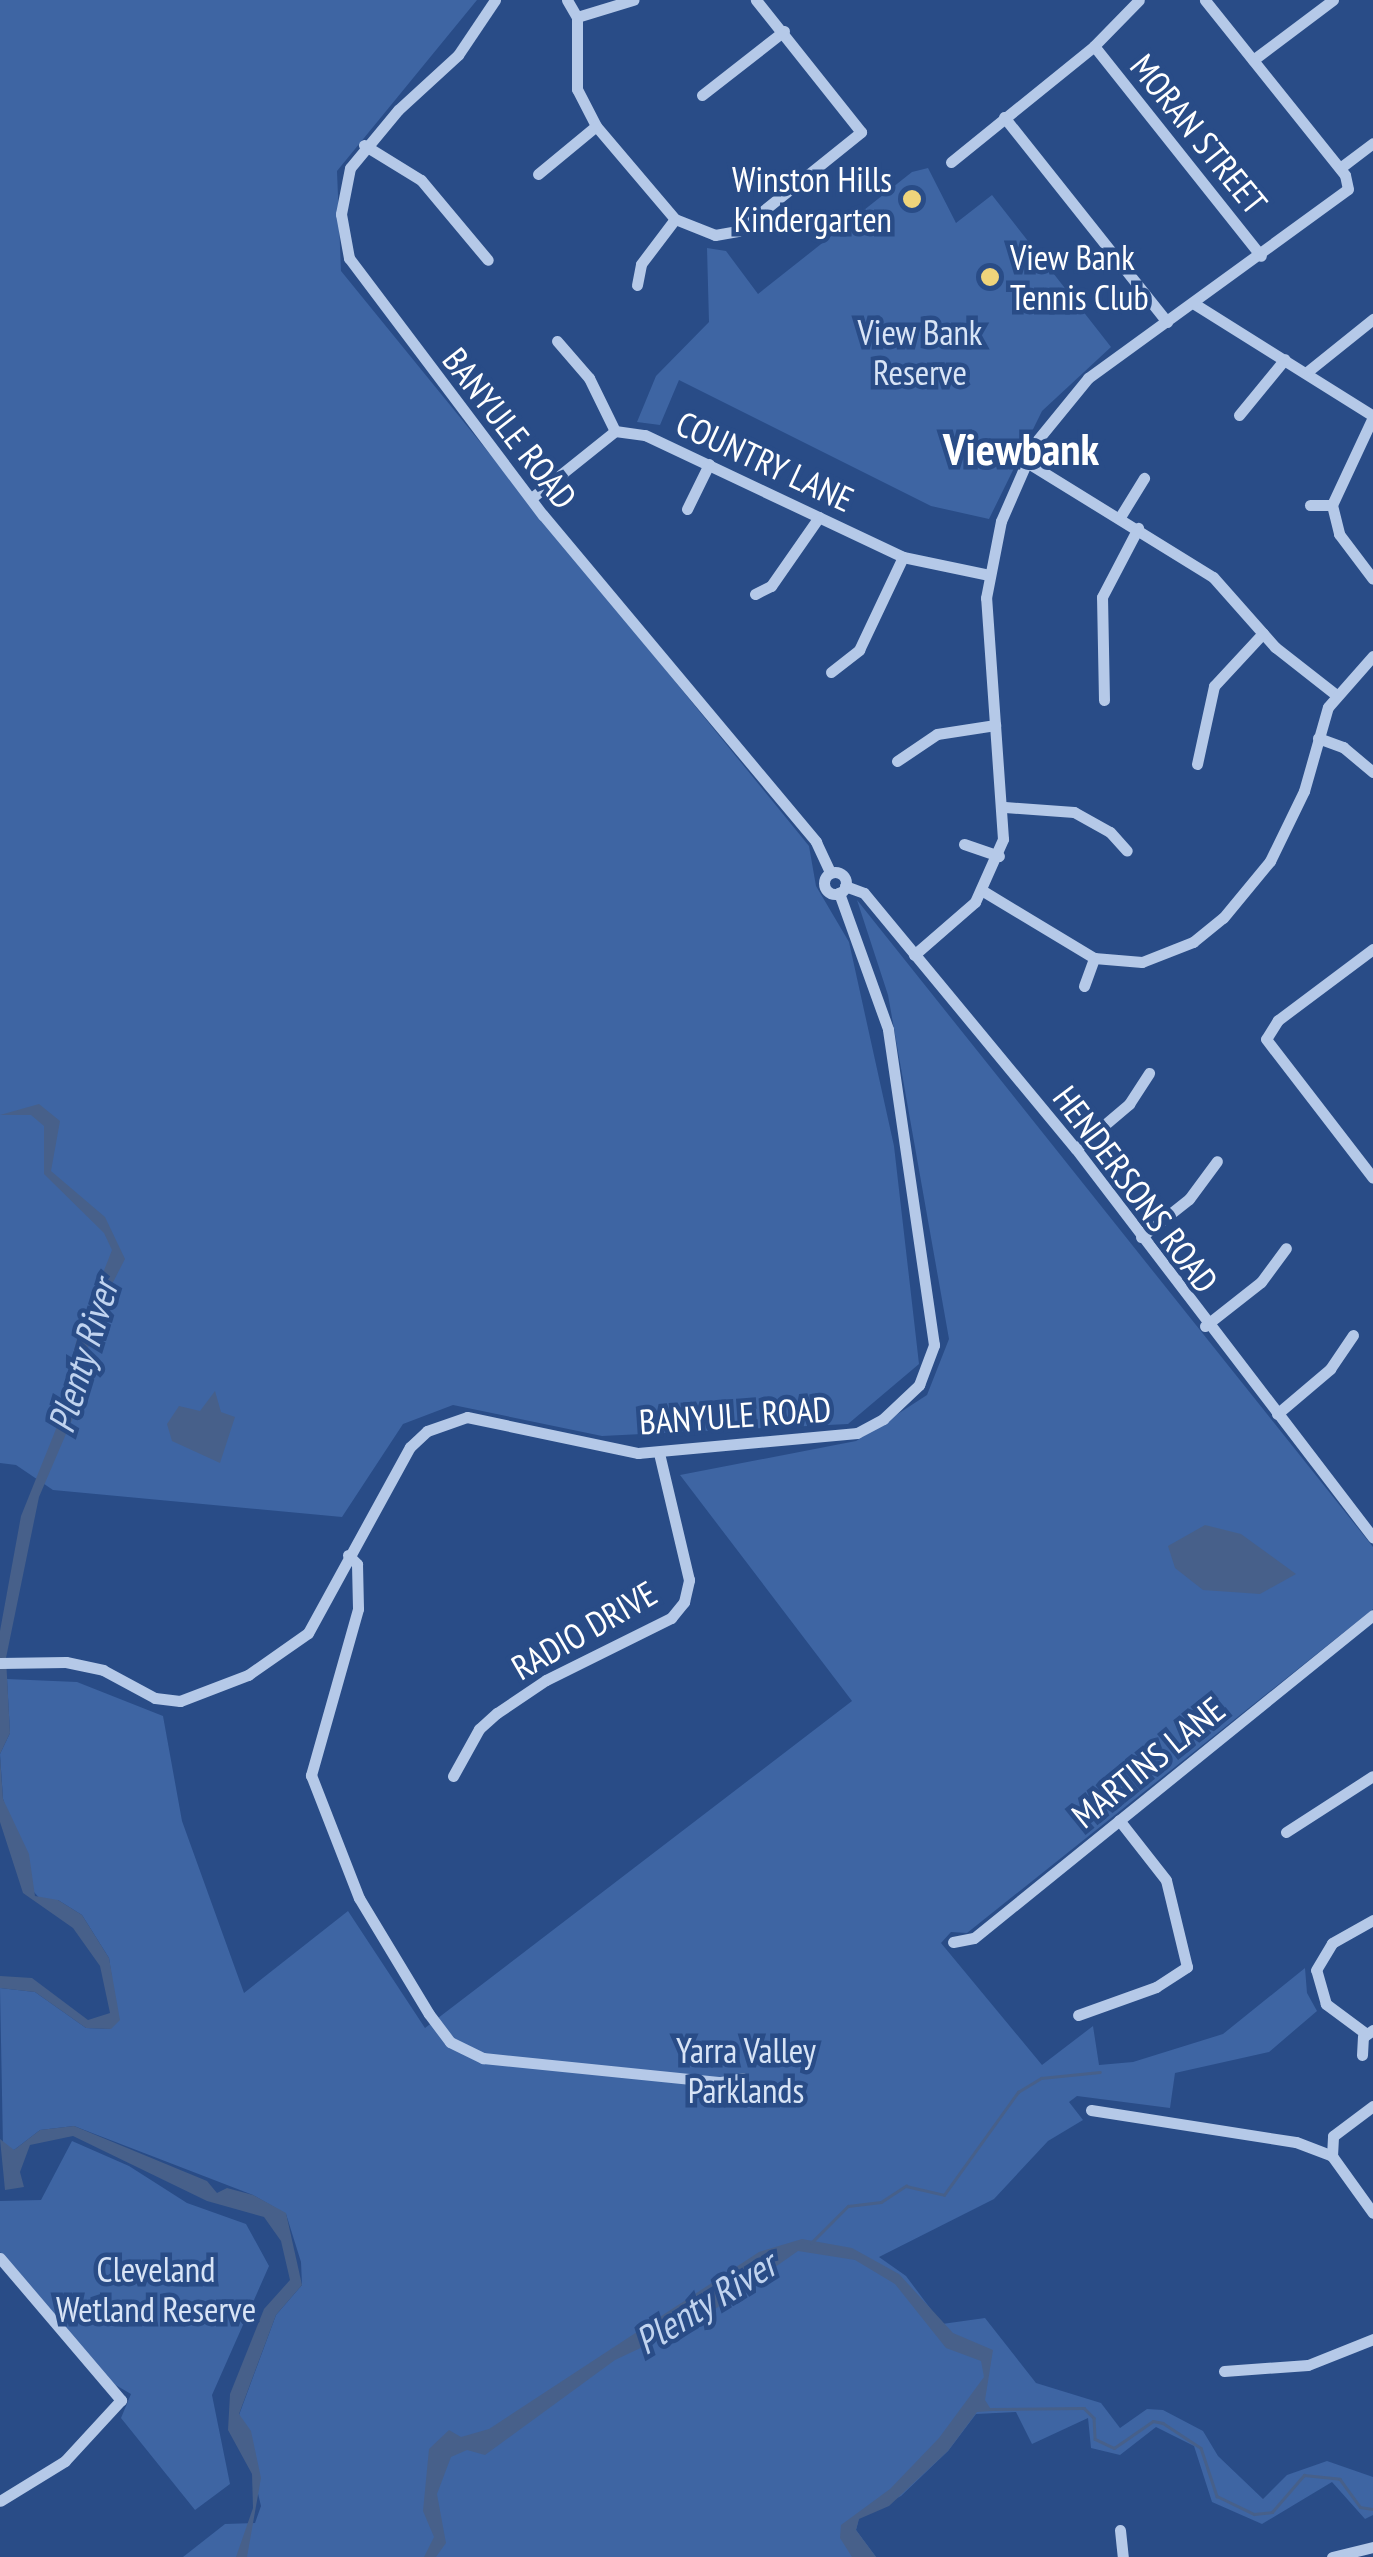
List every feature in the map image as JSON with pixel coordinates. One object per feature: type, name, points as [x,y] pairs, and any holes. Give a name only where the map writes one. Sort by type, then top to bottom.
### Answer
[{"type":"street","name":"BANYULE ROAD","points":[[0,1663],[102,1670],[156,1698],[180,1701],[212,1692],[308,1632],[410,1447],[427,1431],[468,1417],[604,1449],[659,1452],[857,1433],[883,1419],[932,1366],[934,1344],[888,1029],[842,890],[844,876],[830,872],[816,842],[542,516],[534,496],[350,258],[341,214],[344,188],[364,145],[458,55],[495,0]]},
{"type":"street","points":[[568,0],[577,17],[577,89],[596,126],[674,219],[715,235],[738,232],[866,135],[756,0]]},
{"type":"street","points":[[577,17],[633,0]]},
{"type":"street","points":[[951,162],[1094,46],[1139,0]]},
{"type":"street","points":[[914,955],[982,891],[999,856],[1005,807],[986,642],[988,576],[1025,461],[1074,392],[1343,197],[1349,185],[1340,168],[1205,0]]},
{"type":"street","points":[[1253,60],[1332,0]]},
{"type":"street","points":[[702,95],[784,31]]},
{"type":"street","name":"MORAN STREET","points":[[1094,46],[1261,256]]},
{"type":"street","points":[[1004,117],[1167,322]]},
{"type":"street","points":[[538,174],[596,126]]},
{"type":"street","points":[[1340,168],[1373,144]]},
{"type":"street","points":[[364,145],[421,180],[488,260]]},
{"type":"street","points":[[637,284],[641,264],[674,219]]},
{"type":"street","points":[[1193,303],[1373,414],[1332,505],[1339,534],[1373,579]]},
{"type":"street","points":[[1307,372],[1373,319]]},
{"type":"street","points":[[534,496],[616,431],[589,378],[557,340]]},
{"type":"street","points":[[1239,415],[1285,360]]},
{"type":"street","points":[[1358,447],[1373,427]]},
{"type":"street","name":"COUNTRY LANE","points":[[616,431],[645,435],[903,558],[988,576]]},
{"type":"street","points":[[1025,461],[1213,576],[1263,633],[1335,694]]},
{"type":"street","points":[[687,509],[708,464]]},
{"type":"street","points":[[1120,517],[1144,478]]},
{"type":"street","points":[[1310,504],[1332,505]]},
{"type":"street","points":[[755,594],[772,586],[819,517]]},
{"type":"street","points":[[1104,700],[1102,597],[1138,528]]},
{"type":"street","points":[[830,672],[859,650],[903,558]]},
{"type":"street","points":[[1197,764],[1214,686],[1263,633]]},
{"type":"street","points":[[982,891],[1094,958],[1158,958],[1222,918],[1284,837],[1335,694],[1373,656]]},
{"type":"street","points":[[897,760],[936,734],[996,726]]},
{"type":"street","points":[[1318,738],[1343,747],[1373,772]]},
{"type":"street","points":[[1005,807],[1074,812],[1110,832],[1127,852]]},
{"type":"street","points":[[964,844],[999,856]]},
{"type":"street","name":"HENDERSONS ROAD","points":[[842,890],[864,893],[1076,1149],[1206,1326],[1373,1537]]},
{"type":"street","points":[[1373,949],[1266,1036],[1373,1178]]},
{"type":"street","points":[[1084,986],[1094,958]]},
{"type":"street","points":[[1076,1149],[1129,1104],[1149,1074]]},
{"type":"street","points":[[1141,1236],[1190,1199],[1216,1161]]},
{"type":"street","points":[[1206,1326],[1261,1282],[1286,1248]]},
{"type":"street","points":[[1278,1414],[1330,1369],[1353,1335]]},
{"type":"street","name":"RADIO DRIVE","points":[[454,1776],[464,1750],[497,1713],[546,1680],[671,1618],[684,1602],[690,1580],[659,1452]]},
{"type":"street","points":[[348,1554],[357,1564],[358,1609],[311,1774],[360,1898],[450,2042],[483,2058],[721,2082],[743,2078]]},
{"type":"street","name":"MARTINS LANE","points":[[954,1942],[974,1938],[1373,1615]]},
{"type":"street","points":[[1286,1832],[1373,1776]]},
{"type":"street","points":[[1078,2015],[1156,1987],[1187,1967],[1166,1880],[1119,1820]]},
{"type":"street","points":[[1362,2056],[1369,2031],[1322,1998],[1316,1970],[1332,1943],[1373,1920]]},
{"type":"street","points":[[1332,2156],[1333,2136],[1373,2106]]},
{"type":"street","points":[[1091,2110],[1273,2135],[1332,2156],[1373,2213]]},
{"type":"street","points":[[0,2258],[121,2400],[65,2461],[0,2502]]},
{"type":"street","points":[[1224,2371],[1308,2365],[1373,2339]]},
{"type":"street","points":[[1120,2530],[1124,2557]]},
{"type":"street","points":[[1332,2557],[1373,2547]]},
{"type":"green space","points":[[0,0],[477,0],[337,171],[341,271],[809,846],[816,886],[849,942],[894,1146],[919,1364],[848,1424],[602,1436],[453,1405],[403,1424],[342,1517],[53,1490],[16,1465],[0,1463]]},
{"type":"green space","name":"View Bank Reserve","points":[[928,168],[956,223],[992,195],[1111,347],[1042,411],[989,519],[931,506],[679,380],[660,425],[637,422],[656,376],[709,322],[707,248],[726,251],[758,294],[912,172]]},
{"type":"green space","name":"Yarra Valley Parklands","points":[[857,900],[1373,1547],[1373,1609],[967,1933],[951,1932],[941,1943],[1042,2065],[1093,2026],[1099,2065],[1133,2062],[1223,2034],[1305,1968],[1307,1993],[1317,2011],[1269,2052],[1175,2073],[1170,2108],[1077,2096],[1069,2102],[1083,2120],[1048,2141],[994,2199],[879,2257],[906,2276],[942,2324],[985,2318],[1036,2383],[1101,2403],[1120,2428],[1147,2409],[1163,2410],[1203,2431],[1218,2456],[1263,2499],[1287,2475],[1327,2461],[1373,2477],[1373,2515],[1365,2519],[1332,2482],[1262,2524],[1212,2502],[1194,2446],[1156,2427],[1120,2455],[1091,2448],[1088,2418],[1032,2444],[1016,2412],[976,2414],[948,2451],[901,2496],[859,2518],[856,2530],[876,2557],[183,2557],[225,2524],[255,2523],[261,2506],[239,2415],[276,2315],[302,2285],[301,2262],[286,2214],[253,2195],[74,2126],[40,2130],[14,2150],[3,2147],[0,1988],[35,1992],[86,2028],[111,2029],[112,1979],[109,1958],[82,1915],[58,1900],[43,1902],[33,1891],[3,1799],[0,1754],[10,1733],[7,1679],[77,1682],[163,1716],[182,1821],[244,1993],[348,1911],[425,2028],[852,1701],[680,1475],[856,1441],[927,1395],[949,1339],[888,995]]},
{"type":"green space","name":"Cleveland Wetland Reserve","points":[[72,2141],[129,2166],[187,2203],[246,2224],[269,2266],[212,2395],[230,2484],[195,2510],[121,2418],[131,2394],[112,2383],[0,2252],[0,2201],[41,2200]]},
{"type":"water","name":"Plenty River","points":[[39,1104],[60,1121],[51,1171],[105,1217],[125,1259],[95,1317],[72,1420],[39,1497],[6,1658],[10,1733],[0,1754],[0,1631],[21,1516],[60,1419],[76,1342],[112,1250],[104,1233],[44,1174],[44,1126],[31,1115],[0,1115]]},
{"type":"water","points":[[215,1391],[221,1412],[235,1417],[220,1463],[172,1441],[167,1424],[179,1406],[200,1411]]},
{"type":"water","points":[[1205,1525],[1241,1534],[1296,1574],[1260,1594],[1203,1590],[1175,1568],[1168,1546]]},
{"type":"water","points":[[0,1757],[3,1799],[29,1854],[35,1896],[58,1900],[82,1915],[109,1958],[120,2020],[111,2029],[86,2028],[35,1992],[0,1988],[0,1976],[32,1978],[88,2020],[110,2013],[100,1966],[73,1928],[23,1893],[0,1822]]},
{"type":"water","points":[[74,2126],[207,2181],[217,2193],[227,2188],[253,2195],[286,2213],[302,2285],[276,2315],[239,2414],[251,2431],[261,2478],[247,2557],[236,2557],[253,2508],[252,2474],[228,2430],[230,2394],[264,2309],[290,2280],[281,2241],[264,2217],[207,2201],[73,2136],[30,2145],[20,2172],[24,2187],[5,2190],[0,2139],[14,2150],[40,2130]]},
{"type":"water","name":"Plenty River","points":[[802,2239],[852,2248],[899,2274],[953,2333],[993,2350],[985,2400],[992,2411],[977,2412],[948,2451],[889,2506],[859,2519],[856,2530],[876,2557],[852,2557],[840,2538],[841,2525],[890,2489],[939,2438],[984,2377],[981,2361],[946,2348],[895,2284],[855,2260],[798,2251],[698,2321],[615,2360],[485,2455],[467,2450],[451,2457],[437,2494],[446,2543],[436,2557],[424,2557],[434,2537],[423,2511],[429,2449],[449,2430],[461,2437],[489,2429],[759,2252]]},
{"type":"waterway","points":[[811,2243],[848,2206],[881,2202],[906,2186],[944,2195],[1018,2092],[1041,2078],[1100,2072]]},
{"type":"waterway","points":[[990,2409],[1084,2408],[1094,2418],[1095,2439],[1114,2448],[1153,2421],[1163,2423],[1201,2448],[1217,2496],[1254,2514],[1272,2512],[1304,2475],[1340,2479],[1360,2507],[1373,2509]]},
{"type":"place","name":"Winston Hills Kindergarten","points":[[912,199]]},
{"type":"place","name":"View Bank Tennis Club","points":[[990,277]]},
{"type":"district","name":"Viewbank","points":[[1021,449]]}]
